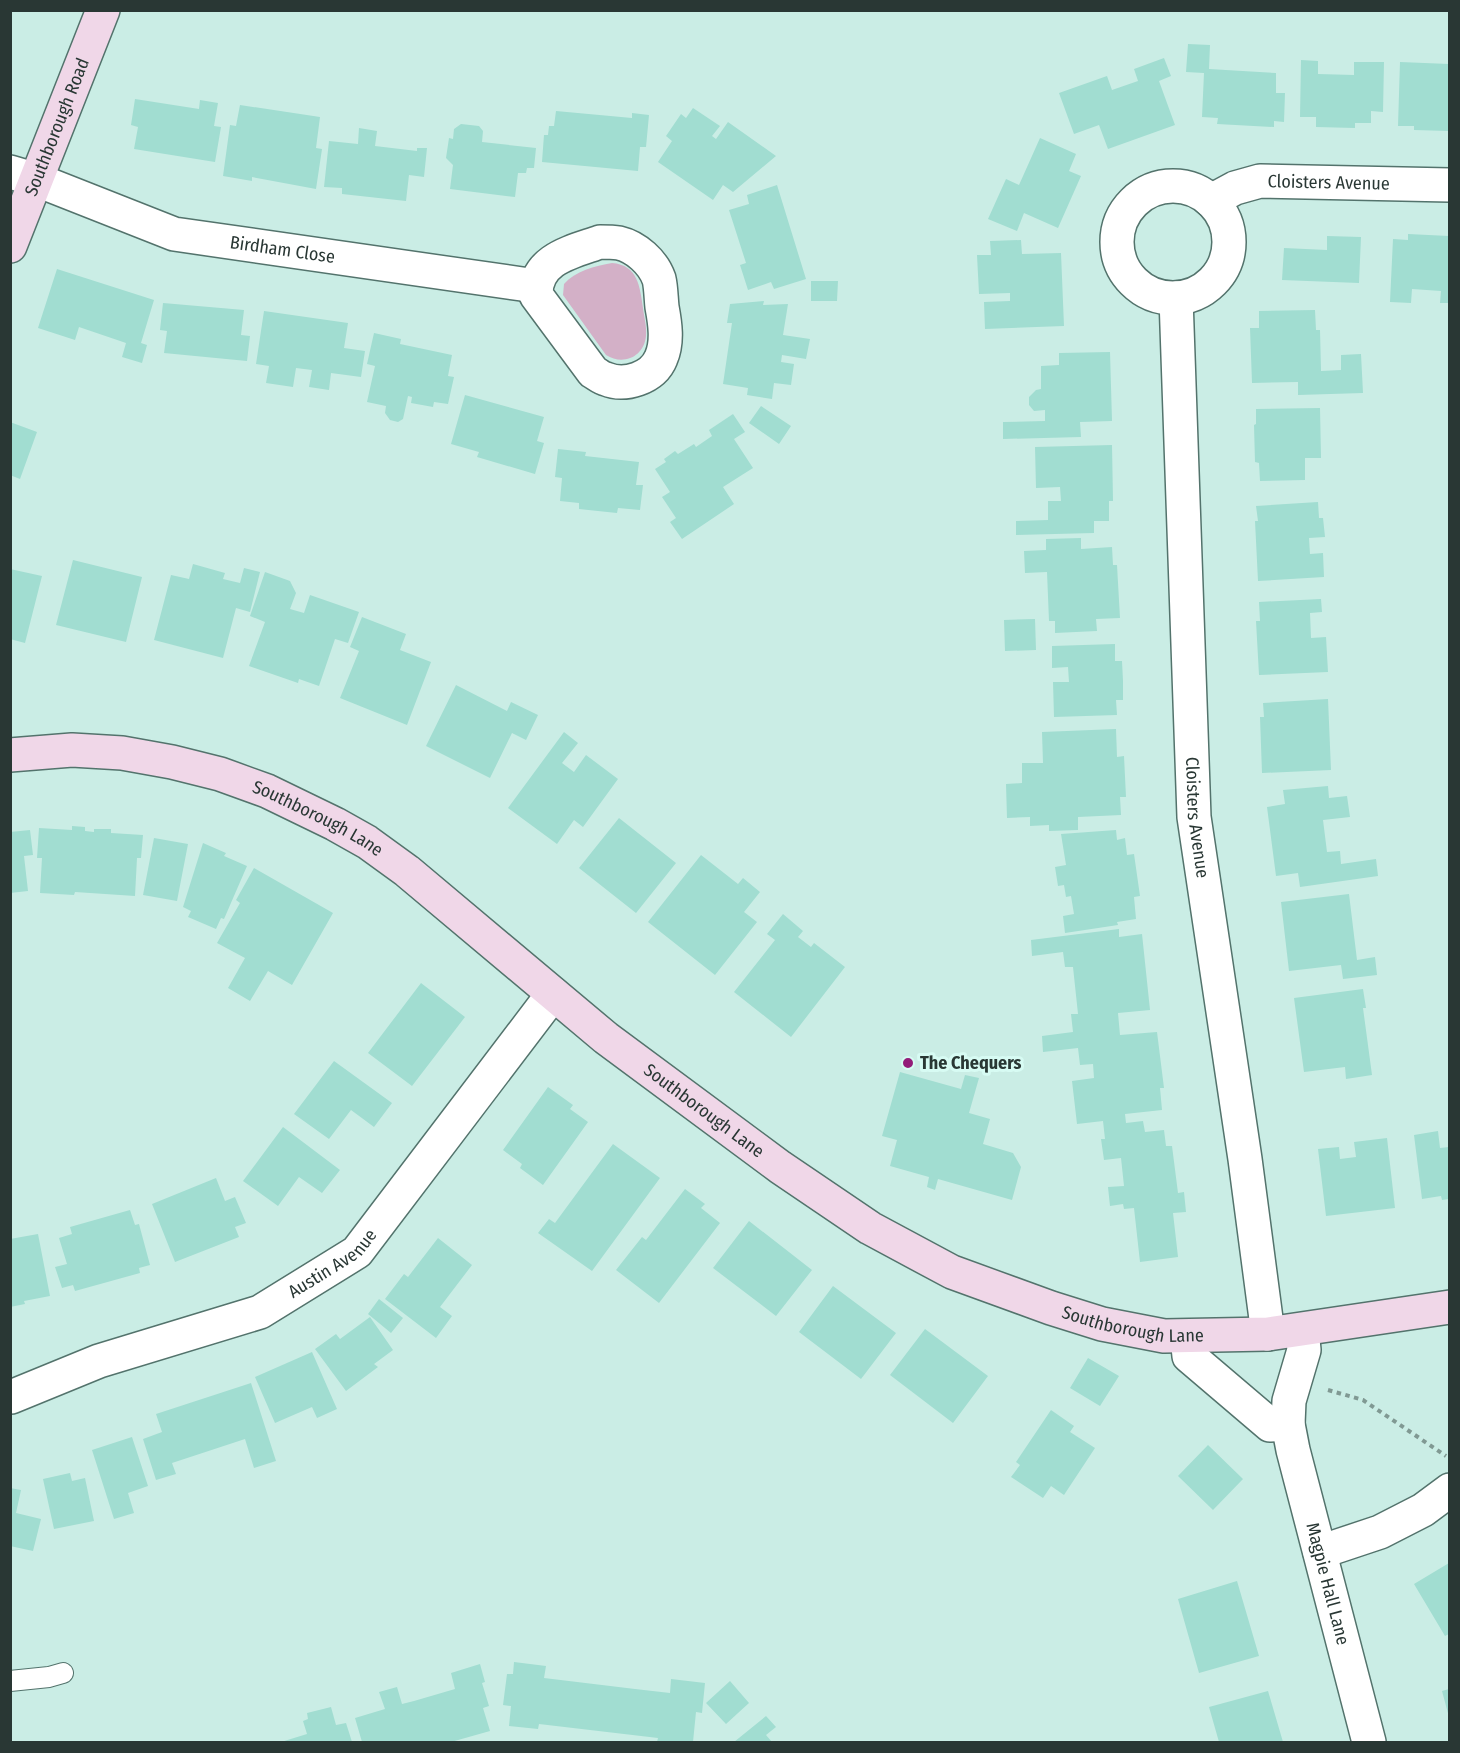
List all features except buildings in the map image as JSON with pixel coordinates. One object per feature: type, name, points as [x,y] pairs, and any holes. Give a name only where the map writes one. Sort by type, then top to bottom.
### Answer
[{"type":"street","name":"Southborough Road","points":[[10,246],[24,176],[103,10]]},
{"type":"street","name":"Birdham Close","points":[[24,176],[174,234],[536,286]]},
{"type":"street","name":"Cloisters Avenue","points":[[1211,201],[1235,188],[1260,181],[1449,185]]},
{"type":"street","points":[[1160,186],[1181,186],[1201,192],[1217,206],[1227,224],[1230,245],[1225,265],[1213,282],[1196,294],[1176,298],[1155,295],[1137,285],[1124,269],[1117,250],[1118,228],[1126,210],[1141,195],[1160,186]]},
{"type":"street","points":[[600,242],[618,243],[642,255],[652,265],[659,279],[665,328],[661,357],[654,369],[639,379],[626,382],[607,380],[593,372],[536,296],[536,286],[545,267],[560,256],[600,242]]},
{"type":"street","name":"Cloisters Avenue","points":[[1176,298],[1194,818],[1245,1159],[1268,1334]]},
{"type":"street","name":"Southborough Lane","points":[[10,755],[72,750],[123,753],[201,769],[267,791],[367,842],[407,871],[639,1064],[780,1167],[870,1228],[952,1272],[1102,1324],[1164,1336],[1268,1334],[1449,1307]]},
{"type":"street","name":"Austin Avenue","points":[[11,1397],[99,1361],[260,1312],[357,1252],[553,994]]},
{"type":"street","name":"Magpie Hall Lane","points":[[1302,1330],[1304,1350],[1289,1401],[1288,1424],[1369,1743]]},
{"type":"street","points":[[1187,1336],[1189,1356],[1270,1425],[1288,1424]]},
{"type":"street","points":[[1320,1552],[1380,1532],[1424,1510],[1449,1490]]},
{"type":"lane","points":[[10,1681],[49,1677],[63,1673]]},
{"type":"path","points":[[1294,1380],[1363,1400],[1449,1458]]},
{"type":"shaded area","points":[[612,263],[627,268],[636,278],[641,292],[646,326],[646,336],[641,349],[632,358],[619,360],[606,355],[563,295],[564,284],[569,279],[580,272]]},
{"type":"place","name":"The Chequers","points":[[908,1063]]}]
